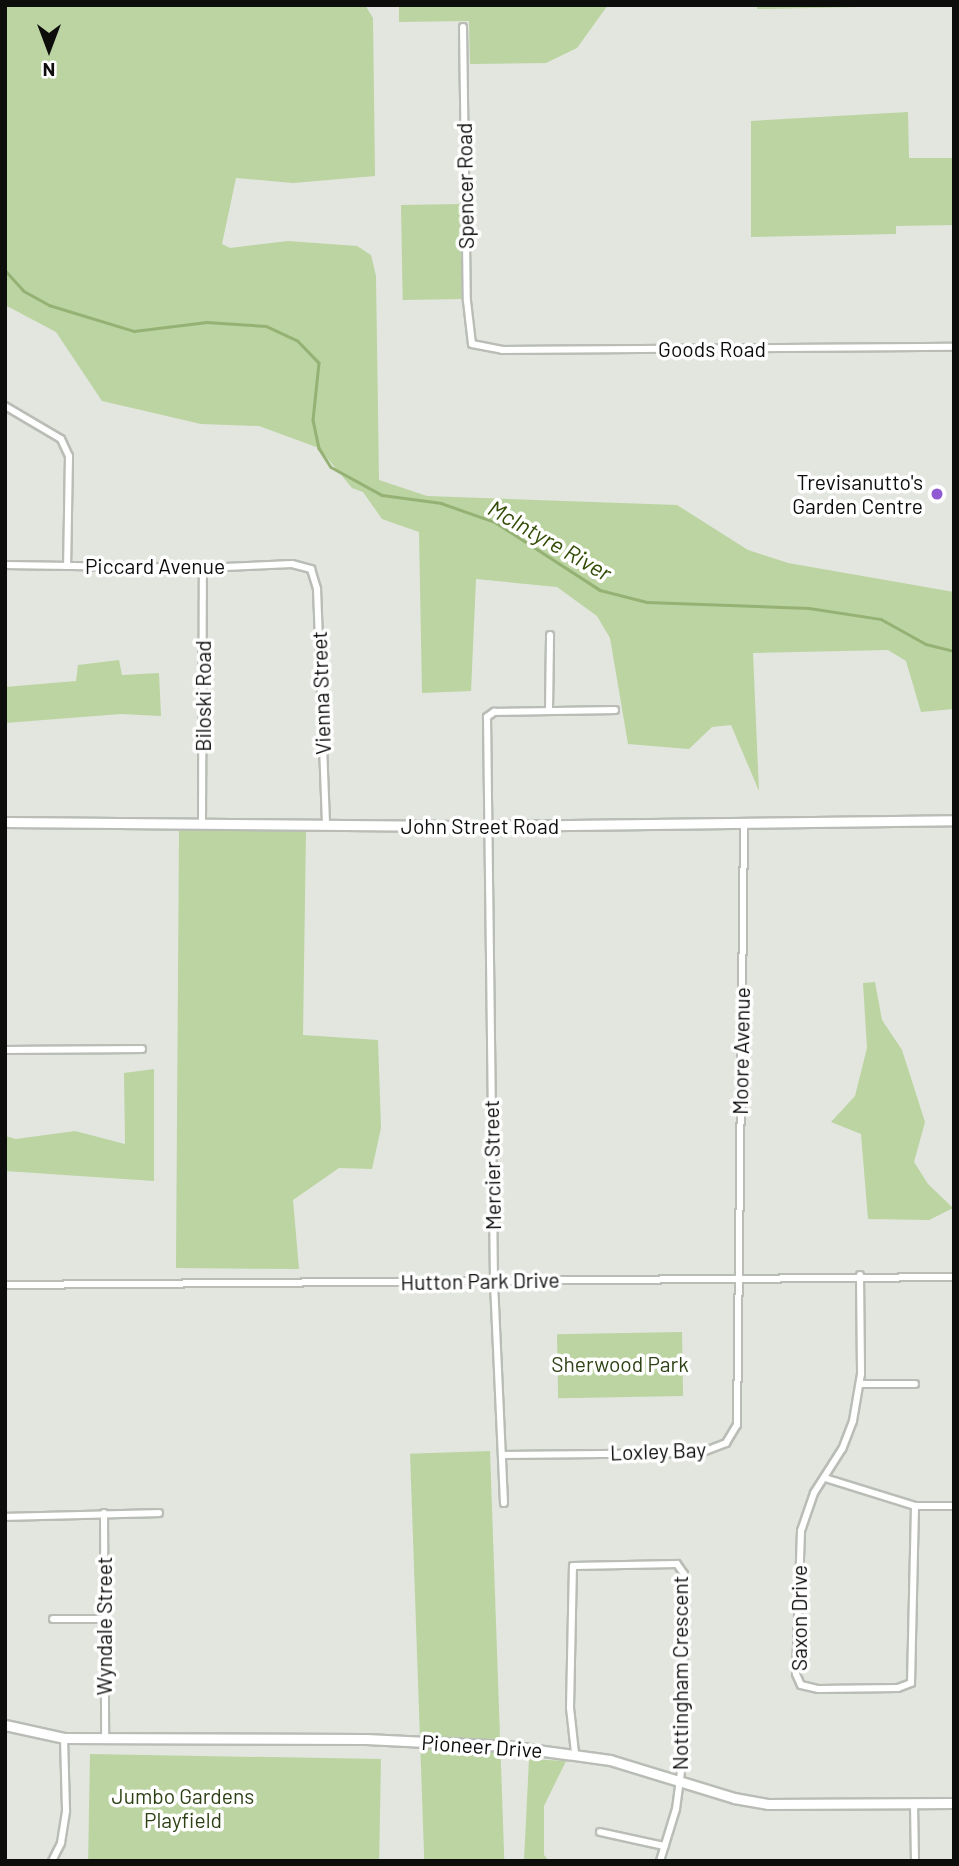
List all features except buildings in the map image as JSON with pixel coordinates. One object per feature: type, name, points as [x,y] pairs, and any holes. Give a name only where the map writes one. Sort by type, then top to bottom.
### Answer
[{"type":"street","name":"Spencer Road","points":[[463,27],[472,344]]},
{"type":"street","name":"Goods Road","points":[[472,344],[502,350],[954,347]]},
{"type":"street","points":[[5,406],[61,439],[69,456],[67,566]]},
{"type":"street","name":"Piccard Avenue","points":[[5,565],[203,568],[304,566]]},
{"type":"street","name":"Vienna Street","points":[[304,566],[317,579],[326,826]]},
{"type":"street","name":"Biloski Road","points":[[202,824],[203,568]]},
{"type":"street","points":[[550,635],[549,710],[615,710]]},
{"type":"street","name":"Mercier Street","points":[[504,1503],[494,1282],[486,826],[487,717],[494,712],[549,710]]},
{"type":"street","name":"John Street Road","points":[[5,822],[486,826],[744,825],[954,820]]},
{"type":"street","name":"Moore Avenue","points":[[738,1276],[744,825]]},
{"type":"street","points":[[5,1050],[142,1049]]},
{"type":"street","name":"Hutton Park Drive","points":[[5,1284],[494,1282],[860,1275],[954,1277]]},
{"type":"street","name":"Saxon Drive","points":[[860,1275],[860,1384],[849,1436],[805,1517],[798,1551],[796,1674],[806,1687],[898,1688],[911,1683],[915,1506]]},
{"type":"street","name":"Loxley Bay","points":[[502,1455],[699,1452],[726,1443],[739,1408],[738,1276]]},
{"type":"street","points":[[860,1384],[915,1384]]},
{"type":"street","points":[[825,1478],[915,1506],[954,1506]]},
{"type":"street","name":"Wyndale Street","points":[[104,1513],[105,1739]]},
{"type":"street","points":[[5,1517],[159,1513]]},
{"type":"street","name":"Nottingham Crescent","points":[[575,1753],[570,1708],[573,1566],[677,1564],[684,1574],[680,1782]]},
{"type":"street","points":[[53,1619],[104,1619]]},
{"type":"street","name":"Pioneer Drive","points":[[5,1725],[64,1738],[366,1739],[575,1753],[768,1804],[954,1803]]},
{"type":"street","points":[[52,1861],[61,1843],[66,1810],[64,1738]]},
{"type":"street","points":[[660,1861],[680,1782]]},
{"type":"street","points":[[914,1804],[915,1861]]},
{"type":"street","points":[[600,1832],[664,1846]]},
{"type":"green space","points":[[5,5],[365,5],[373,18],[375,176],[293,183],[236,178],[222,244],[230,248],[288,241],[357,246],[371,255],[376,276],[379,480],[427,496],[677,505],[748,550],[788,563],[954,592],[954,709],[921,712],[906,661],[888,650],[753,653],[759,791],[731,725],[712,727],[689,749],[628,744],[610,638],[597,616],[557,587],[476,579],[471,691],[422,693],[419,532],[382,519],[363,492],[352,488],[319,448],[259,426],[201,424],[102,401],[56,332],[5,305]]},
{"type":"green space","points":[[399,5],[608,5],[577,48],[546,63],[470,64],[469,21],[399,22]]},
{"type":"green space","points":[[757,5],[907,5],[907,6],[757,9]]},
{"type":"green space","points":[[908,112],[909,158],[954,158],[954,225],[896,226],[896,234],[751,237],[751,121]]},
{"type":"green space","points":[[460,204],[462,299],[403,300],[401,205]]},
{"type":"green space","points":[[119,660],[122,675],[159,673],[161,716],[121,714],[5,723],[5,687],[76,681],[78,665]]},
{"type":"green space","points":[[306,830],[303,1035],[378,1040],[381,1128],[372,1169],[339,1168],[293,1200],[299,1269],[176,1268],[179,831]]},
{"type":"green space","points":[[875,982],[882,1020],[902,1050],[925,1122],[914,1162],[928,1184],[953,1208],[929,1220],[868,1219],[861,1134],[831,1122],[855,1096],[867,1048],[863,983]]},
{"type":"green space","points":[[154,1069],[154,1181],[5,1171],[5,1136],[16,1139],[75,1131],[125,1144],[124,1073]]},
{"type":"green space","name":"Sherwood Park","points":[[682,1332],[683,1396],[558,1398],[557,1334]]},
{"type":"green space","points":[[490,1451],[504,1861],[424,1861],[410,1454]]},
{"type":"green space","name":"Jumbo Gardens Playfield","points":[[90,1754],[381,1759],[379,1861],[88,1861]]},
{"type":"green space","points":[[529,1759],[566,1761],[544,1806],[544,1855],[549,1861],[524,1861]]},
{"type":"waterway","name":"McIntyre River","points":[[5,270],[24,291],[49,305],[134,331],[206,322],[266,326],[298,341],[319,363],[313,420],[319,448],[331,467],[382,495],[441,503],[495,522],[600,590],[647,602],[809,608],[881,619],[926,644],[954,651]]},
{"type":"place","name":"Trevisanutto's Garden Centre","points":[[937,494]]}]
